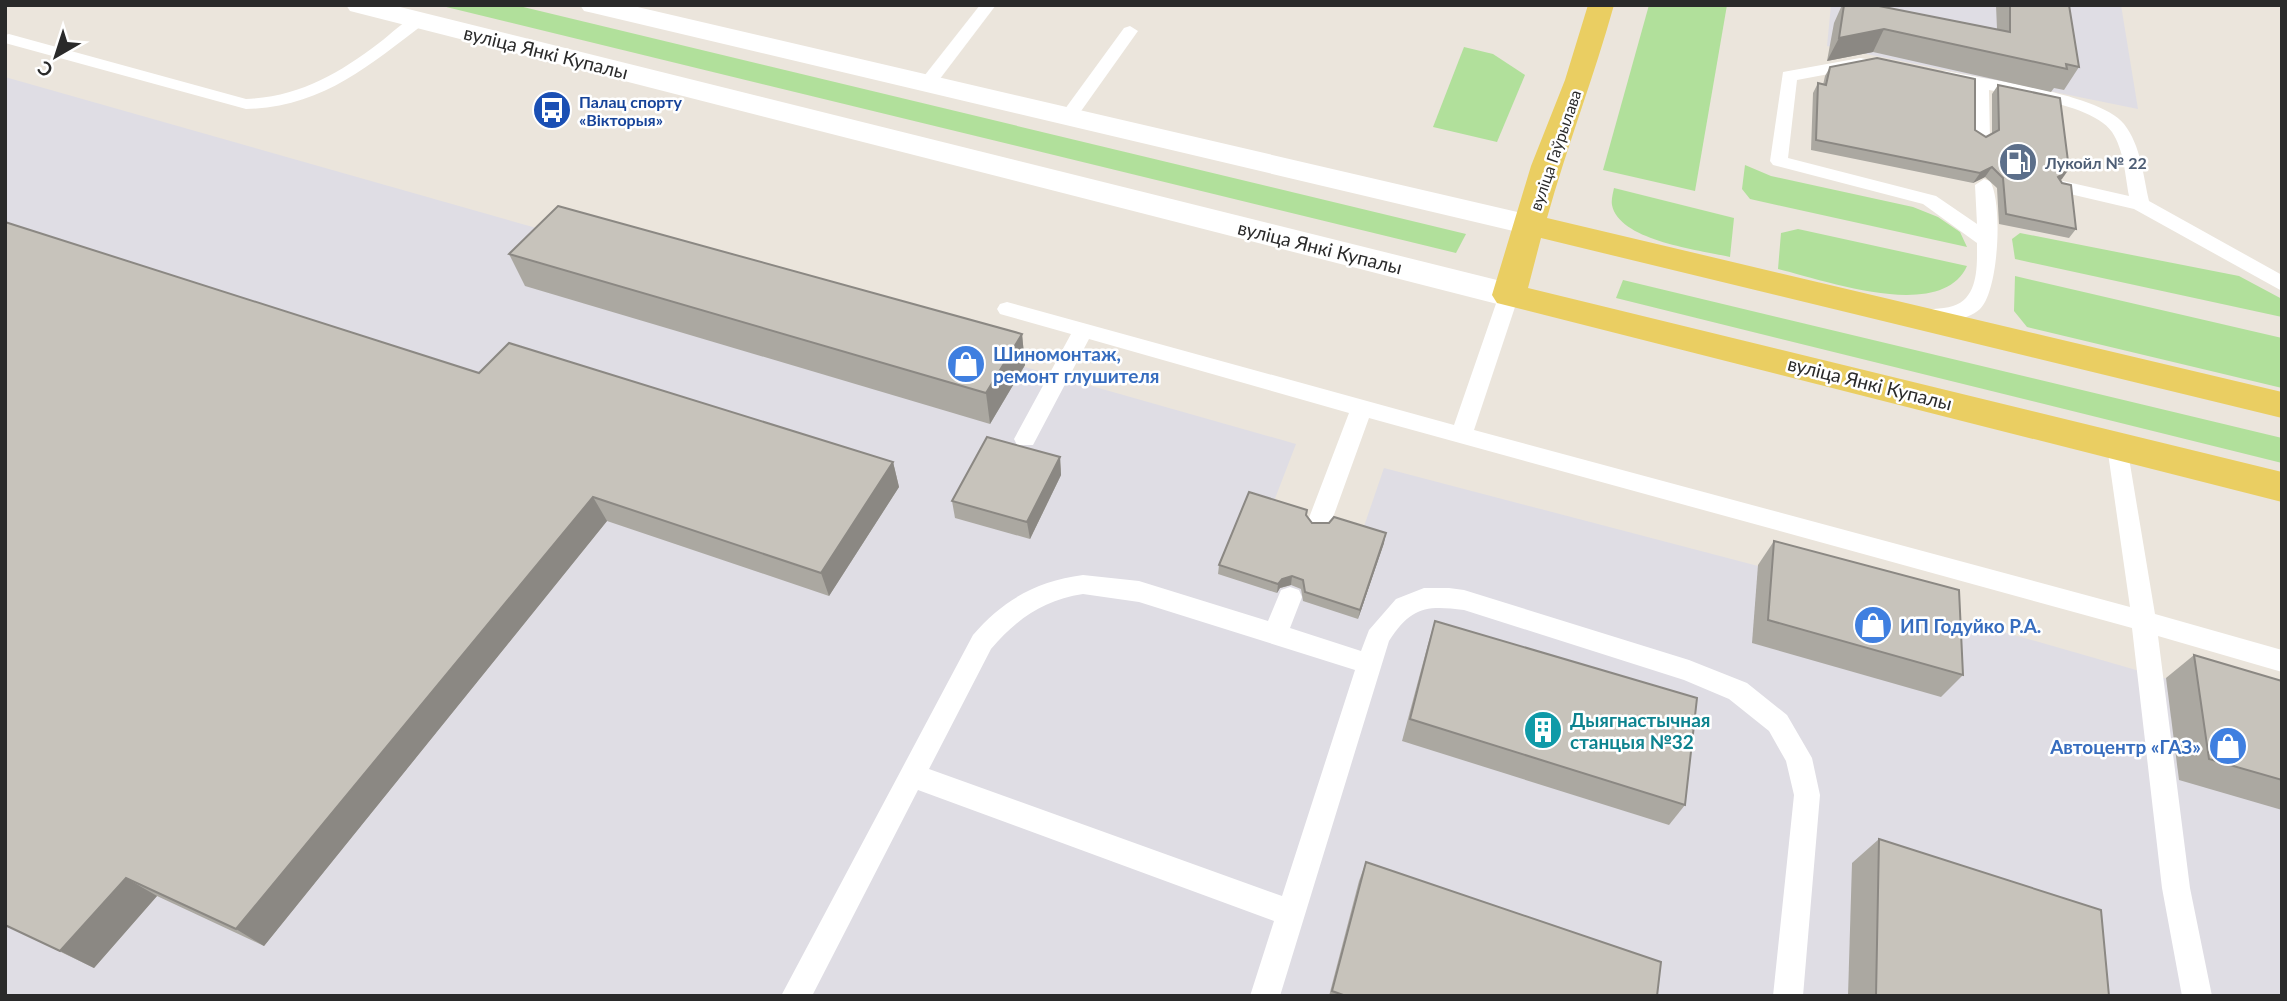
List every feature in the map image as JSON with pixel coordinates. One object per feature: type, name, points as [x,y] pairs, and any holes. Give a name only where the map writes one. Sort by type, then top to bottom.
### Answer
[{"type":"main road","name":"вуліца Янкі Купалы","points":[[359,5],[2282,487]]},
{"type":"main road","points":[[593,5],[1748,275],[2282,405]]},
{"type":"main road","name":"вуліца Гаўрылава","points":[[1509,295],[1546,166],[1578,80],[1601,5]]},
{"type":"lane","points":[[927,84],[988,5]]},
{"type":"lane","points":[[9,39],[246,104],[269,106],[294,101],[317,92],[419,20]]},
{"type":"lane","points":[[1068,117],[1130,31]]},
{"type":"lane","points":[[1872,60],[1789,76],[1779,161],[1929,200],[1985,239]]},
{"type":"lane","points":[[1926,72],[2069,104],[2111,120],[2126,144],[2140,204]]},
{"type":"lane","points":[[1980,83],[1981,140]]},
{"type":"lane","points":[[1918,317],[1952,314],[1973,304],[1983,289],[1984,185]]},
{"type":"lane","points":[[2063,187],[2140,204],[2282,285]]},
{"type":"lane","points":[[1461,437],[1509,295]]},
{"type":"lane","points":[[1007,309],[1361,410],[2282,661]]},
{"type":"lane","points":[[1025,439],[1083,331]]},
{"type":"lane","points":[[1319,523],[1361,410]]},
{"type":"lane","points":[[2118,446],[2176,888],[2197,996]]},
{"type":"lane","points":[[796,996],[982,642],[1004,616],[1032,597],[1067,586],[1105,586],[1148,595],[1370,664]]},
{"type":"lane","points":[[1265,996],[1378,637],[1391,616],[1410,600],[1439,596],[1464,600],[1663,663],[1738,691],[1778,723],[1799,758],[1807,795],[1788,996]]},
{"type":"lane","points":[[1275,634],[1290,597]]},
{"type":"lane","points":[[912,775],[1291,913]]},
{"type":"shaded area","points":[[1831,5],[2121,5],[2138,109],[1827,46]]},
{"type":"shaded area","points":[[5,77],[1296,444],[1271,509],[1361,535],[1384,468],[1938,613],[2282,712],[2282,996],[5,996]]},
{"type":"green space","points":[[438,5],[515,5],[1466,234],[1456,253]]},
{"type":"green space","points":[[1649,5],[1727,5],[1695,191],[1603,170]]},
{"type":"green space","points":[[1464,47],[1493,54],[1525,75],[1497,142],[1433,127]]},
{"type":"green space","points":[[1745,165],[1771,176],[1913,207],[1938,217],[1960,232],[1967,247],[1750,199],[1742,189]]},
{"type":"green space","points":[[1614,188],[1734,218],[1730,257],[1662,242],[1629,227],[1618,217],[1612,205]]},
{"type":"green space","points":[[1798,229],[1967,266],[1953,283],[1933,292],[1908,295],[1851,288],[1778,269],[1781,233]]},
{"type":"green space","points":[[2020,233],[2239,276],[2282,299],[2282,317],[2015,259],[2012,239]]},
{"type":"green space","points":[[2015,276],[2282,338],[2282,388],[2027,327],[2014,311]]},
{"type":"green space","points":[[1623,280],[2282,438],[2282,463],[1616,298]]},
{"type":"building","points":[[1844,5],[1874,5],[2010,32],[2010,5],[2069,5],[2079,67],[2066,64],[2067,69],[1884,29],[1839,38]]},
{"type":"building","points":[[1877,58],[1975,79],[1975,130],[1986,137],[1999,130],[1998,85],[2060,98],[2069,169],[2058,177],[2062,183],[2071,185],[2076,229],[2006,214],[2003,178],[1992,167],[1980,173],[1816,140],[1818,83],[1826,85],[1830,67]]},
{"type":"building","points":[[558,206],[1022,334],[986,393],[509,254]]},
{"type":"building","points":[[5,222],[479,373],[509,343],[893,462],[821,573],[593,497],[236,929],[126,878],[60,951],[5,925]]},
{"type":"building","points":[[987,437],[1060,457],[1027,522],[952,501]]},
{"type":"building","points":[[1249,492],[1307,510],[1306,515],[1312,523],[1329,523],[1334,517],[1386,533],[1360,610],[1305,592],[1303,580],[1292,576],[1282,579],[1278,584],[1219,565]]},
{"type":"building","points":[[1774,541],[1959,590],[1963,675],[1768,620]]},
{"type":"building","name":"Дыягнастычная станцыя №32","points":[[1435,621],[1697,698],[1685,805],[1410,719]]},
{"type":"building","points":[[2194,655],[2282,681],[2282,780],[2209,759]]},
{"type":"building","points":[[1879,839],[2101,910],[2109,996],[1876,996]]},
{"type":"building","points":[[1366,862],[1661,962],[1657,996],[1346,996],[1332,991]]},
{"type":"place","name":"Палац спорту «Вікторыя»","points":[[552,110]]},
{"type":"place","name":"Лукойл № 22","points":[[2018,162]]},
{"type":"place","name":"Шиномонтаж, ремонт глушителя","points":[[966,364]]},
{"type":"place","name":"ИП Годуйко Р.А.","points":[[1873,625]]},
{"type":"place","name":"Дыягнастычная станцыя №32","points":[[1543,730]]},
{"type":"place","name":"Автоцентр «ГАЗ»","points":[[2228,746]]}]
